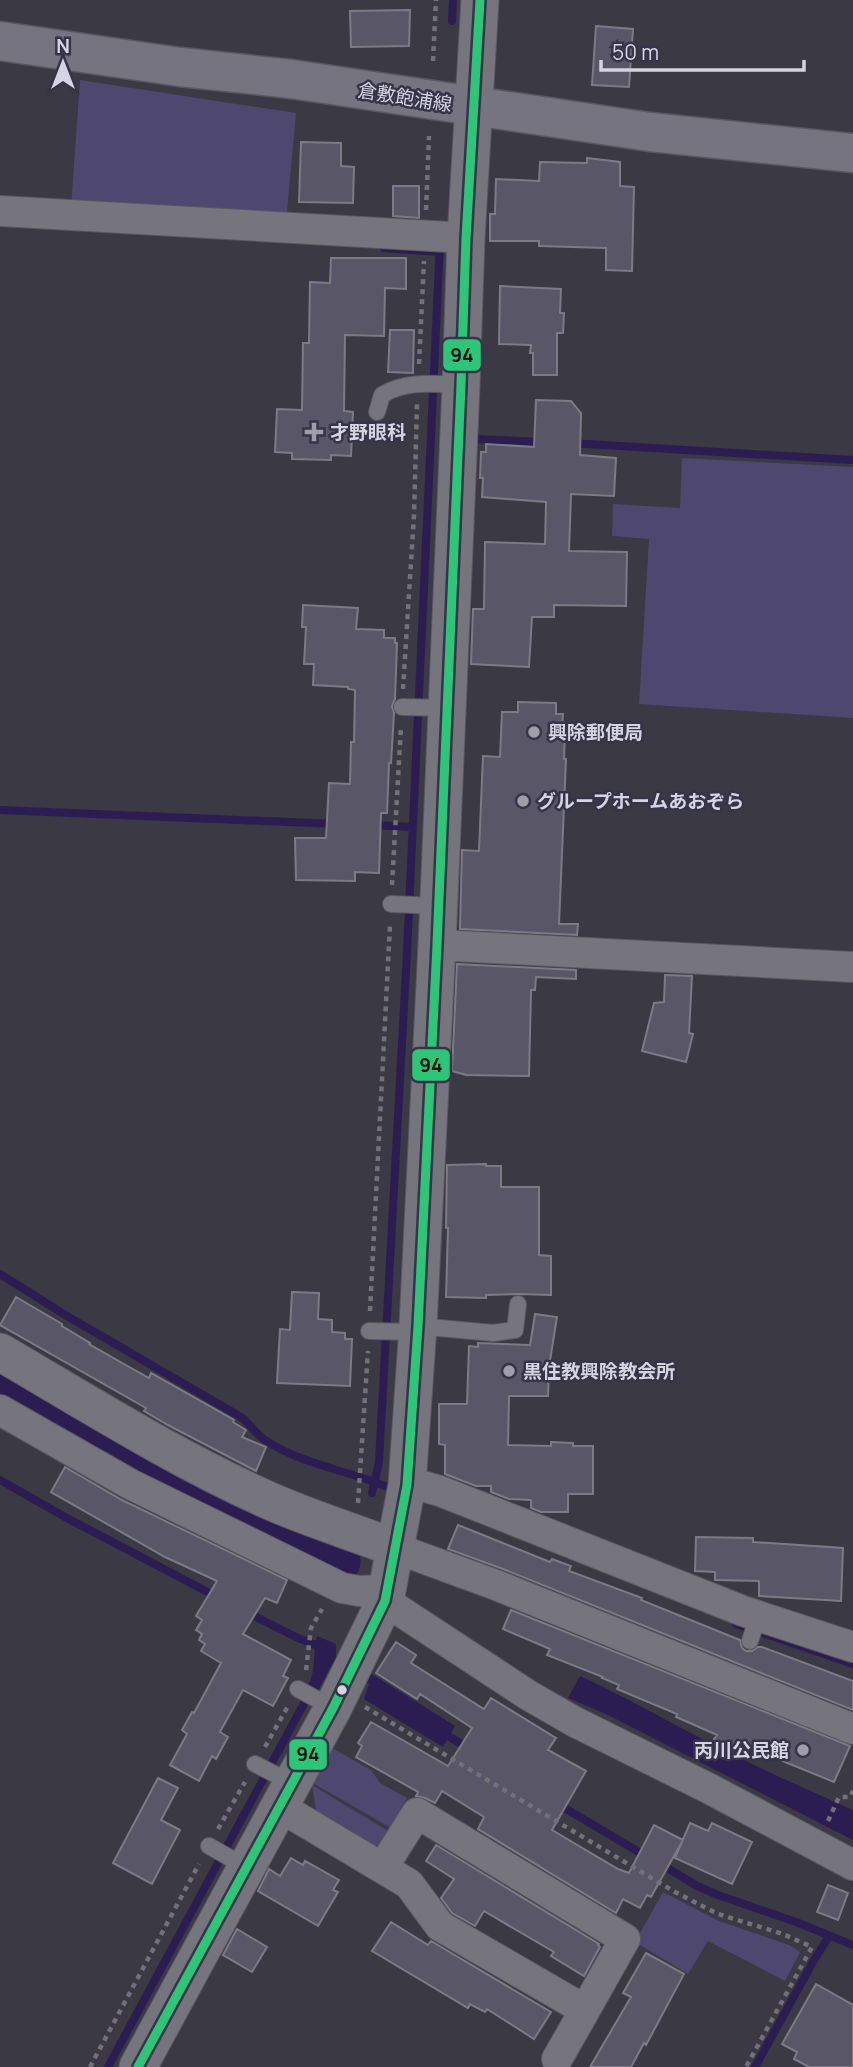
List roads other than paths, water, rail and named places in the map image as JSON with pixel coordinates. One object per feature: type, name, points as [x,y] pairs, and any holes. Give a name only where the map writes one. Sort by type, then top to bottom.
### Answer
[{"type":"main road","name":"倉敷飽浦線","points":[[0,41],[304,81],[650,132],[853,153]]},
{"type":"street","points":[[138,2067],[226,1856],[284,1789],[327,1690],[386,1596],[407,1485],[411,1330],[437,945],[430,906],[455,384],[439,241],[473,107],[480,0]]},
{"type":"street","points":[[0,211],[439,241]]},
{"type":"street","points":[[437,945],[853,967]]},
{"type":"street","points":[[0,1352],[133,1432],[303,1516],[496,1586],[853,1729]]},
{"type":"street","points":[[0,1410],[130,1484],[342,1588],[386,1596],[528,1695],[575,1722],[710,1789],[853,1865]]},
{"type":"street","points":[[407,1485],[440,1491],[754,1629],[853,1647]]},
{"type":"street","points":[[284,1789],[383,1867],[409,1884],[440,1926],[585,2010]]},
{"type":"street","points":[[383,1867],[417,1813],[625,1939],[557,2059]]},
{"type":"lane","points":[[377,412],[382,394],[391,389],[420,383],[455,384]]},
{"type":"lane","points":[[406,707],[439,708]]},
{"type":"lane","points":[[393,905],[430,906]]},
{"type":"lane","points":[[372,1331],[494,1333],[515,1330],[518,1304]]},
{"type":"lane","points":[[257,1765],[284,1789]]},
{"type":"waterway","points":[[452,21],[453,0]]},
{"type":"waterway","points":[[372,1493],[379,1462],[407,952],[440,242]]},
{"type":"waterway","points":[[384,248],[440,252]]},
{"type":"waterway","points":[[473,439],[543,442]]},
{"type":"waterway","points":[[570,443],[853,460]]},
{"type":"waterway","points":[[0,810],[336,824]]},
{"type":"waterway","points":[[370,825],[413,827]]},
{"type":"waterway","points":[[0,1274],[241,1417],[262,1438],[279,1448],[308,1461],[385,1486]]},
{"type":"waterway","points":[[0,1385],[152,1473],[336,1561]]},
{"type":"waterway","points":[[0,1480],[219,1598]]},
{"type":"waterway","points":[[246,1612],[323,1648]]},
{"type":"waterway","points":[[736,1624],[853,1664]]},
{"type":"waterway","points":[[108,2067],[309,1694]]},
{"type":"waterway","points":[[442,1732],[469,1749]]},
{"type":"waterway","points":[[558,1804],[649,1858]]},
{"type":"waterway","points":[[661,1864],[697,1886],[718,1895],[853,1945]]},
{"type":"waterway","points":[[755,2067],[829,1936]]},
{"type":"place","name":"才野眼科","points":[[314,432]]},
{"type":"place","name":"興除郵便局","points":[[534,732]]},
{"type":"place","name":"グループホームあおぞら","points":[[523,801]]},
{"type":"place","name":"黒住教興除教会所","points":[[509,1371]]},
{"type":"place","name":"丙川公民館","points":[[803,1750]]}]
